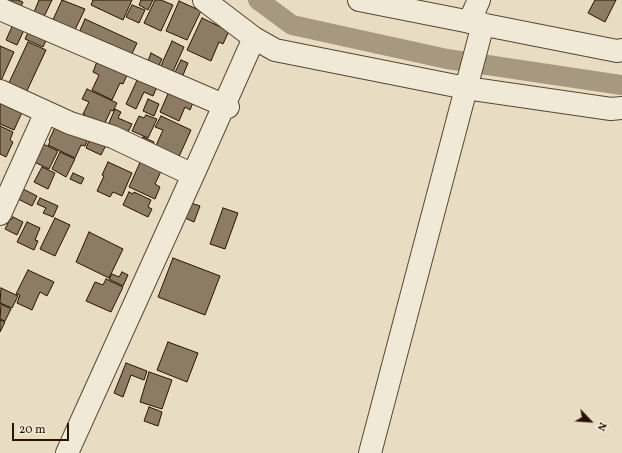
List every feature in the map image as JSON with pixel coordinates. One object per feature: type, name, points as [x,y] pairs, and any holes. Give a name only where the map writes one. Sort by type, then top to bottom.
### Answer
[{"type":"street","points":[[204,0],[254,38],[275,50],[466,88],[611,109],[622,108]]},
{"type":"street","points":[[359,0],[618,51],[622,50]]},
{"type":"street","points":[[370,453],[466,88],[479,0]]},
{"type":"street","points":[[0,9],[226,106]]},
{"type":"street","points":[[67,453],[193,175],[226,106],[254,38]]},
{"type":"street","points":[[0,91],[70,123],[113,137],[193,175]]},
{"type":"street","points":[[0,214],[46,112]]},
{"type":"building","points":[[9,0],[18,0],[23,2],[20,9],[7,4]]},
{"type":"building","points":[[39,0],[52,0],[42,21],[32,17]]},
{"type":"building","points":[[62,0],[85,9],[73,34],[51,24]]},
{"type":"building","points":[[93,0],[132,0],[123,20],[91,5]]},
{"type":"building","points":[[141,0],[153,0],[148,10],[139,5]]},
{"type":"building","points":[[155,0],[161,0],[173,5],[161,31],[144,23]]},
{"type":"building","points":[[595,0],[616,0],[605,22],[588,13]]},
{"type":"building","points":[[179,1],[201,11],[187,40],[166,31]]},
{"type":"building","points":[[132,5],[145,10],[139,23],[126,17]]},
{"type":"building","points":[[202,18],[229,31],[223,44],[219,42],[211,61],[187,50]]},
{"type":"building","points":[[85,19],[137,43],[130,58],[78,35]]},
{"type":"building","points":[[14,22],[25,28],[17,45],[6,40]]},
{"type":"building","points":[[30,28],[48,36],[43,47],[25,39]]},
{"type":"building","points":[[172,41],[184,47],[171,76],[159,70]]},
{"type":"building","points":[[28,42],[46,50],[25,95],[7,87]]},
{"type":"building","points":[[0,46],[14,52],[0,83]]},
{"type":"building","points":[[151,53],[162,59],[156,71],[146,66]]},
{"type":"building","points":[[98,59],[128,73],[123,84],[120,83],[112,100],[92,90],[99,75],[93,72]]},
{"type":"building","points":[[181,60],[188,63],[181,80],[173,76]]},
{"type":"building","points":[[139,76],[158,84],[153,96],[144,92],[136,109],[126,104]]},
{"type":"building","points":[[171,87],[195,98],[190,110],[185,107],[179,121],[160,112]]},
{"type":"building","points":[[87,89],[117,103],[113,111],[111,110],[102,129],[82,120],[85,114],[83,114],[89,102],[82,99]]},
{"type":"building","points":[[148,99],[159,104],[154,116],[143,111]]},
{"type":"building","points":[[0,101],[24,108],[14,130],[0,124]]},
{"type":"building","points":[[115,109],[121,112],[118,118],[132,124],[127,134],[106,130]]},
{"type":"building","points":[[146,115],[157,119],[148,138],[132,131],[139,116],[144,118]]},
{"type":"building","points":[[161,116],[191,130],[177,161],[154,150],[163,130],[155,127]]},
{"type":"building","points":[[58,121],[89,136],[85,146],[81,145],[75,158],[48,145]]},
{"type":"building","points":[[0,126],[13,132],[10,140],[13,142],[6,157],[0,154]]},
{"type":"building","points":[[91,136],[107,143],[101,155],[86,148]]},
{"type":"building","points":[[143,137],[154,142],[150,150],[139,145]]},
{"type":"building","points":[[39,142],[58,151],[49,169],[30,160]]},
{"type":"building","points":[[60,152],[75,159],[66,177],[52,169]]},
{"type":"building","points":[[142,158],[163,167],[155,184],[160,187],[155,199],[129,187]]},
{"type":"building","points":[[108,162],[132,173],[122,196],[113,192],[110,197],[97,191],[104,176],[102,175]]},
{"type":"building","points":[[42,167],[55,173],[48,189],[34,182]]},
{"type":"building","points":[[73,173],[84,178],[81,184],[70,179]]},
{"type":"building","points":[[19,187],[37,196],[32,206],[14,197]]},
{"type":"building","points":[[129,192],[133,194],[134,192],[151,200],[148,207],[152,209],[148,217],[123,205]]},
{"type":"building","points":[[40,198],[58,206],[53,217],[43,213],[46,208],[37,204]]},
{"type":"building","points":[[191,203],[200,206],[194,222],[185,218]]},
{"type":"building","points":[[223,208],[238,213],[225,249],[210,244]]},
{"type":"building","points":[[13,217],[23,222],[17,235],[5,229],[10,219],[11,220]]},
{"type":"building","points":[[55,218],[70,225],[55,256],[40,249]]},
{"type":"building","points":[[27,222],[40,228],[35,240],[38,241],[34,250],[17,242]]},
{"type":"building","points":[[89,232],[123,249],[109,278],[76,262]]},
{"type":"building","points":[[173,258],[220,276],[205,315],[158,297]]},
{"type":"building","points":[[28,270],[54,282],[47,296],[40,292],[32,310],[17,303],[20,295],[16,294]]},
{"type":"building","points":[[122,272],[128,275],[123,286],[109,279],[112,274],[119,277]]},
{"type":"building","points":[[106,279],[123,287],[111,312],[86,301],[95,282],[103,285]]},
{"type":"building","points":[[1,288],[18,296],[12,308],[0,303]]},
{"type":"building","points":[[1,304],[11,309],[5,321],[0,319]]},
{"type":"building","points":[[0,320],[5,322],[0,332]]},
{"type":"building","points":[[168,342],[198,353],[187,382],[157,370]]},
{"type":"building","points":[[126,363],[147,371],[144,380],[131,375],[123,397],[114,393]]},
{"type":"building","points":[[149,372],[172,380],[162,409],[140,402]]},
{"type":"building","points":[[149,407],[162,412],[158,426],[144,421]]},
{"type":"waterway","points":[[258,0],[292,25],[447,59],[622,85]]}]
